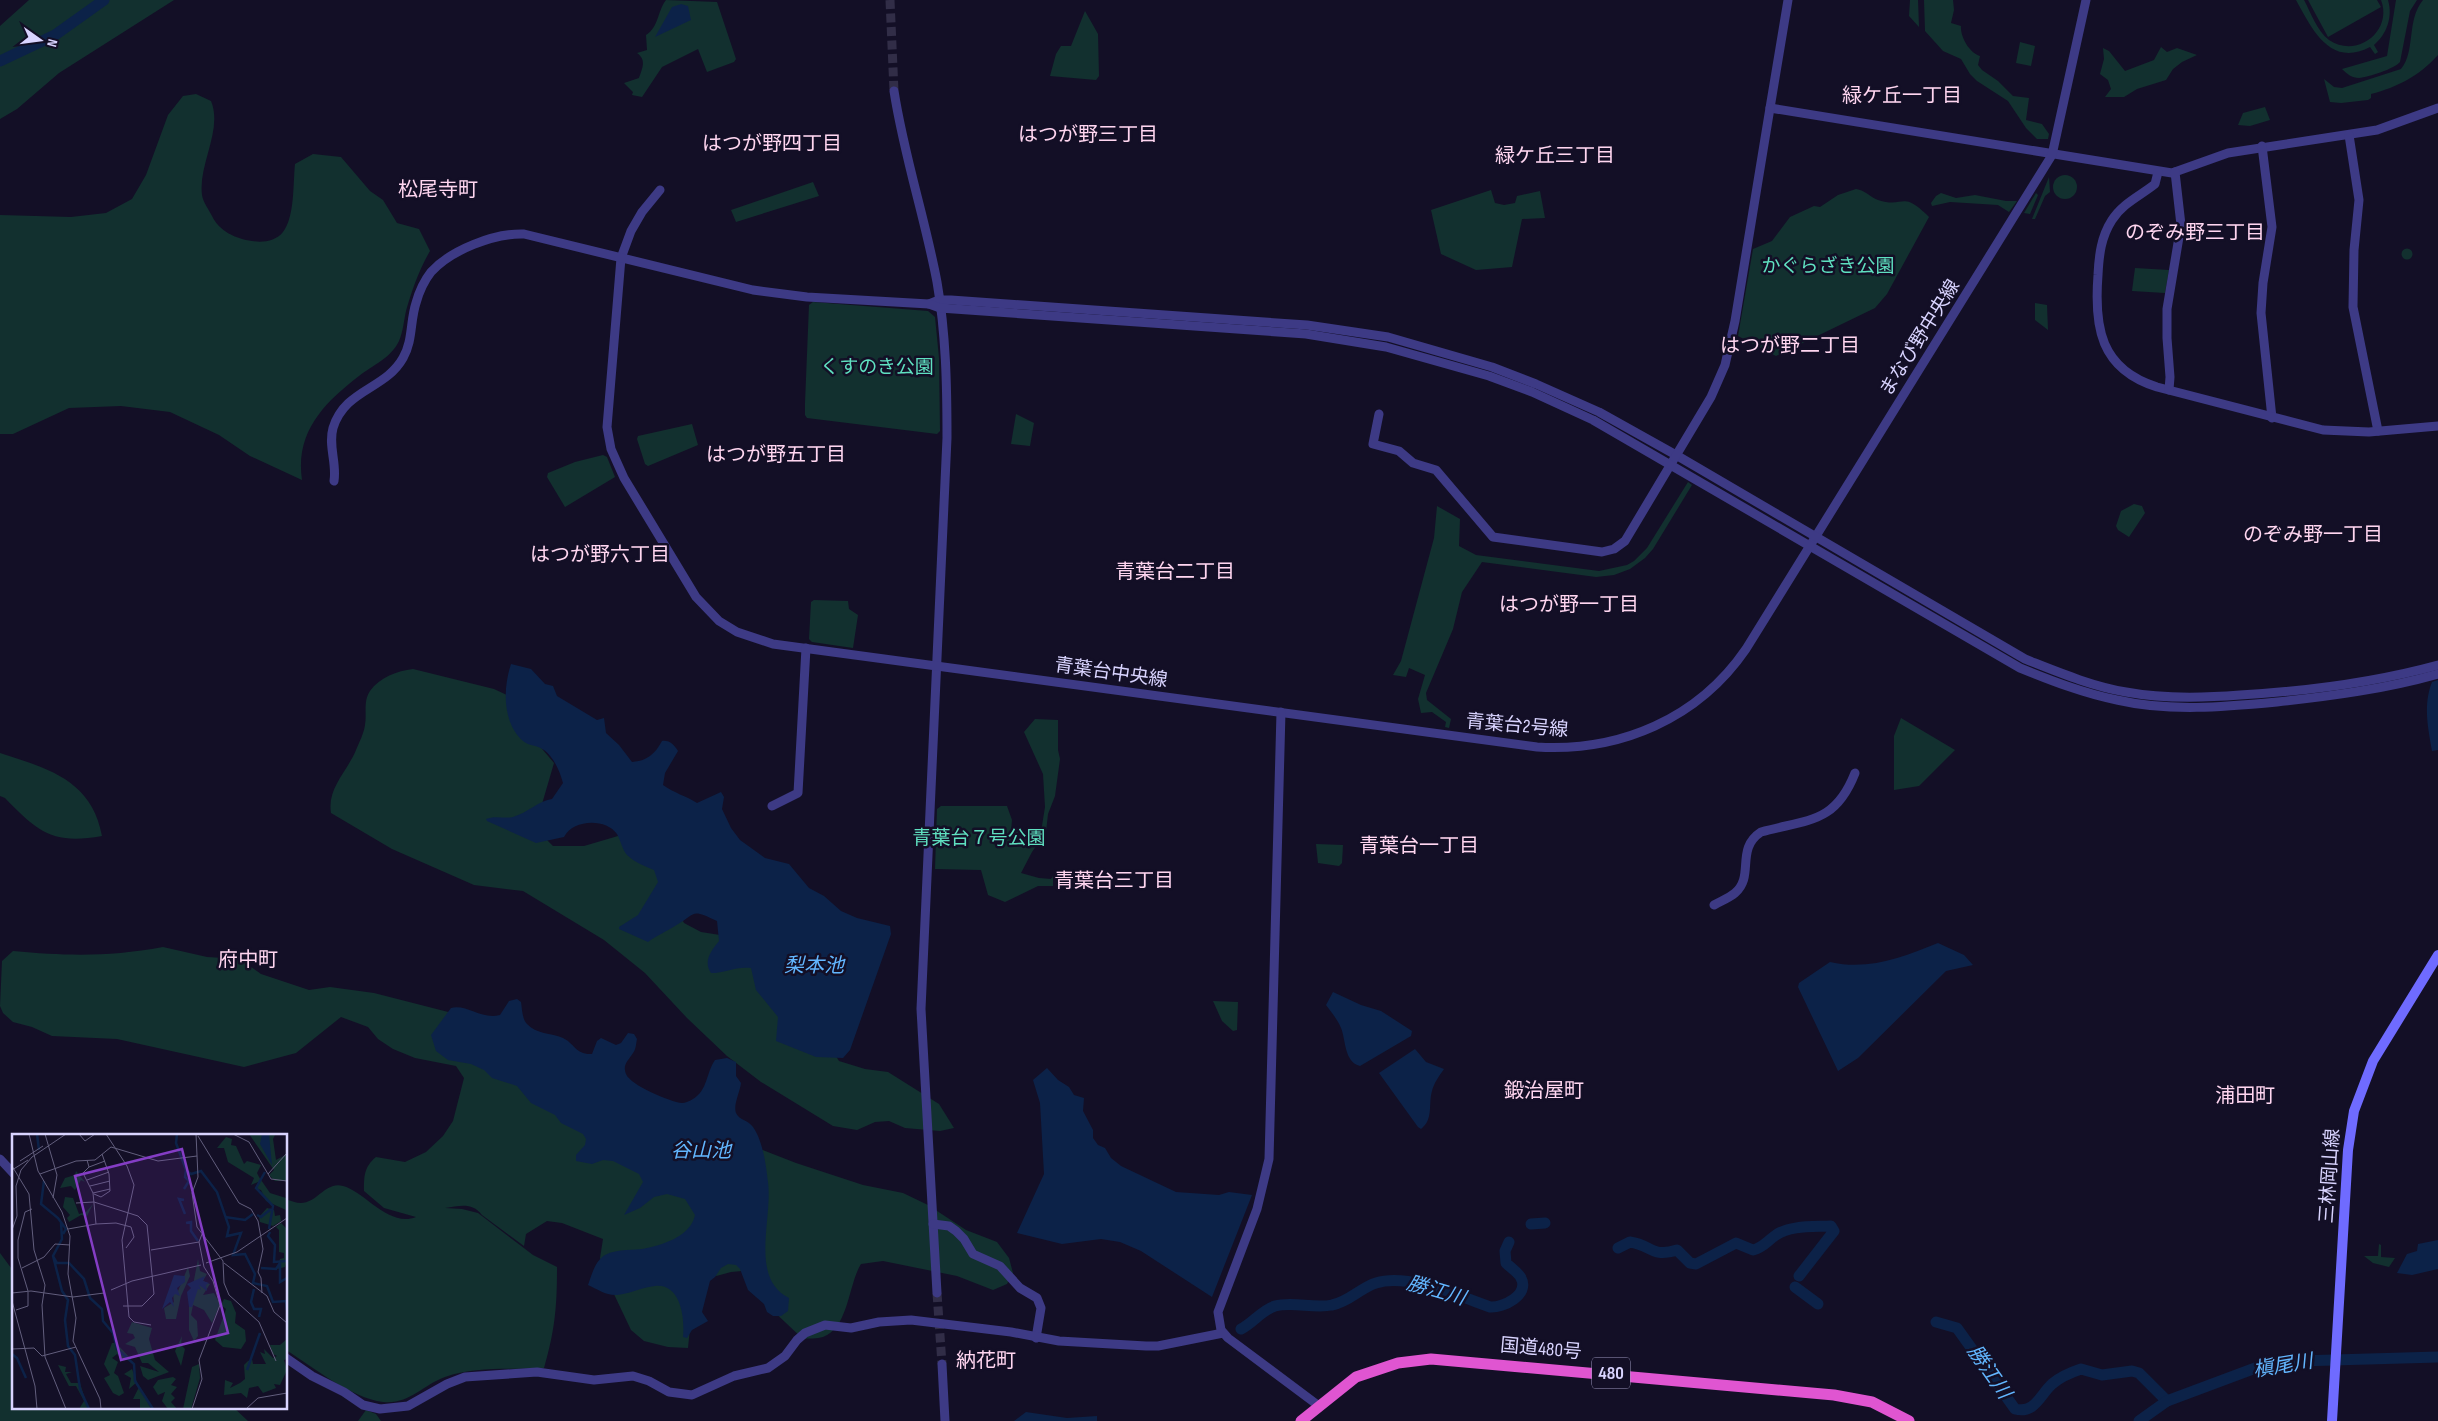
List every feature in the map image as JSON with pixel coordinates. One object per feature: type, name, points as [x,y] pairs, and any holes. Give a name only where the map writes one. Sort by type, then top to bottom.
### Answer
[{"type":"highway","name":"国道480号","points":[[1301,1421],[1356,1377],[1398,1362],[1446,1359],[1834,1395],[1872,1402],[1909,1421]]},
{"type":"main road","name":"三林岡山線","points":[[2332,1421],[2348,1150],[2354,1110],[2373,1060],[2438,955]]},
{"type":"street","points":[[1379,414],[1373,444],[1399,451],[1413,462],[1436,470],[1496,538],[1602,552],[1614,549],[1625,541],[1633,531],[1711,397],[1728,352],[1788,0]]},
{"type":"street","name":"まなび野中央線","points":[[1810,546],[2052,155],[2086,0]]},
{"type":"street","points":[[894,91],[901,133],[930,251],[940,304],[946,354],[947,438],[921,1009],[937,1293]]},
{"type":"street","points":[[1770,108],[2158,172],[2175,172],[2217,156],[2262,146],[2378,130],[2438,108]]},
{"type":"street","points":[[2349,135],[2359,200],[2353,259],[2353,307],[2378,431]]},
{"type":"street","points":[[2262,146],[2272,226],[2263,283],[2261,313],[2272,418]]},
{"type":"street","points":[[2158,172],[2155,184],[2126,204],[2107,230],[2099,254],[2096,312],[2105,344],[2118,364],[2141,381],[2168,390],[2323,430],[2378,431],[2438,426]]},
{"type":"street","points":[[2168,390],[2170,377],[2167,319],[2181,225],[2175,172]]},
{"type":"street","name":"青葉台中央線","points":[[660,190],[642,212],[631,231],[621,258],[608,404],[608,427],[616,462],[692,593],[719,621],[755,639],[773,644],[1282,712]]},
{"type":"street","points":[[334,481],[336,471],[331,442],[336,421],[348,402],[392,374],[402,361],[409,344],[415,304],[424,284],[438,267],[451,257],[486,239],[511,234],[524,234],[753,290],[807,297],[1307,325],[1388,336],[1492,367],[1599,412],[2025,659],[2073,678],[2120,691],[2194,698],[2254,694],[2315,689],[2387,678],[2438,665]]},
{"type":"street","points":[[940,304],[1306,334],[1386,347],[1489,376],[1532,392],[1593,420],[2020,668],[2072,689],[2118,700],[2193,708],[2254,704],[2353,693],[2407,683],[2438,674]]},
{"type":"street","name":"青葉台2号線","points":[[1282,712],[1537,747],[1587,746],[1626,738],[1665,722],[1696,703],[1715,686],[1743,654],[1810,546]]},
{"type":"street","points":[[772,806],[798,793],[806,648]]},
{"type":"street","points":[[1282,712],[1269,1159],[1257,1209],[1218,1312],[1219,1324],[1223,1333],[1319,1406]]},
{"type":"street","points":[[1714,905],[1736,893],[1741,886],[1745,871],[1746,850],[1755,836],[1761,832],[1825,815],[1846,794],[1855,773]]},
{"type":"street","points":[[0,1159],[12,1172]]},
{"type":"street","points":[[933,1224],[948,1226],[956,1231],[964,1239],[973,1254],[1000,1266],[1020,1288],[1037,1298],[1041,1308],[1036,1338]]},
{"type":"street","points":[[288,1359],[312,1376],[344,1392],[363,1405],[380,1409],[408,1406],[447,1384],[465,1377],[537,1372],[594,1380],[633,1376],[649,1381],[669,1392],[692,1395],[734,1376],[768,1368],[785,1356],[805,1333],[825,1325],[864,1327],[880,1322],[911,1320],[1011,1332],[1036,1338],[1076,1343],[1158,1346],[1223,1333]]},
{"type":"street","points":[[942,1364],[945,1421]]},
{"type":"green space","points":[[29,0],[174,0],[59,73],[17,109],[0,119],[0,26]]},
{"type":"green space","points":[[666,0],[717,2],[736,59],[734,62],[707,72],[698,49],[662,67],[642,97],[632,95],[633,92],[624,83],[639,78],[643,62],[637,53],[647,50],[646,35],[656,24]]},
{"type":"green space","points":[[1910,0],[1918,0],[1919,27],[1909,16]]},
{"type":"green space","points":[[1924,0],[1953,0],[1954,10],[1951,23],[1961,26],[1966,44],[1980,56],[1978,65],[2013,96],[2029,98],[2026,120],[2042,124],[2049,134],[2048,139],[2037,139],[2026,128],[2008,101],[1977,81],[1970,74],[1961,59],[1943,51],[1925,31]]},
{"type":"green space","points":[[2296,0],[2304,0],[2318,27],[2329,40],[2340,45],[2351,46],[2361,44],[2370,39],[2377,31],[2382,22],[2381,0],[2388,0],[2390,13],[2388,25],[2379,41],[2374,45],[2378,52],[2375,54],[2370,47],[2356,52],[2344,53],[2333,49],[2316,33]]},
{"type":"green space","points":[[2308,0],[2377,0],[2381,7],[2328,37]]},
{"type":"green space","points":[[2396,0],[2417,0],[2410,11],[2400,62],[2387,70],[2369,76],[2359,78],[2350,75],[2342,69],[2387,56]]},
{"type":"green space","points":[[2423,0],[2438,0],[2438,55],[2416,75],[2390,88],[2371,94],[2371,98],[2368,100],[2341,103],[2330,102],[2324,79],[2334,87],[2342,88],[2401,69],[2406,62],[2408,54],[2414,17]]},
{"type":"green space","points":[[1085,11],[1098,34],[1099,76],[1096,80],[1050,76],[1056,54],[1061,46],[1071,46]]},
{"type":"green space","points":[[2020,42],[2035,46],[2031,66],[2016,63]]},
{"type":"green space","points":[[2161,47],[2167,52],[2177,48],[2197,55],[2182,62],[2173,69],[2166,80],[2137,89],[2124,97],[2105,97],[2111,89],[2108,80],[2100,74],[2104,59],[2103,48],[2109,51],[2125,71],[2154,60]]},
{"type":"green space","points":[[196,94],[211,101],[214,112],[212,135],[203,171],[202,195],[215,221],[224,230],[240,238],[256,242],[269,241],[280,235],[287,226],[292,209],[295,164],[313,154],[341,157],[370,191],[383,200],[397,223],[419,229],[430,251],[413,288],[402,334],[396,347],[387,357],[346,386],[315,420],[303,447],[301,463],[302,480],[250,456],[219,435],[170,412],[121,406],[69,408],[13,434],[0,434],[0,215],[71,217],[106,213],[132,199],[146,175],[168,115],[183,96]]},
{"type":"green space","points":[[2265,107],[2270,120],[2250,126],[2238,125],[2243,113]]},
{"type":"green space","points":[[2065,175],[2073,179],[2077,187],[2073,195],[2065,199],[2057,195],[2053,187],[2057,179]]},
{"type":"green space","points":[[2049,177],[2050,192],[2045,196],[2035,219],[2032,219]]},
{"type":"green space","points":[[813,182],[819,196],[736,222],[731,210]]},
{"type":"green space","name":"かぐらざき公園","points":[[1856,189],[1878,200],[1893,203],[1908,202],[1929,217],[1887,294],[1875,308],[1776,356],[1738,336],[1753,249],[1772,241],[1790,217],[1814,206],[1820,207],[1838,195]]},
{"type":"green space","points":[[1491,190],[1495,203],[1504,205],[1515,203],[1517,196],[1540,191],[1545,218],[1522,219],[1512,267],[1476,270],[1441,254],[1431,210]]},
{"type":"green space","points":[[1941,193],[1956,198],[1975,195],[2006,201],[2017,201],[2009,212],[1998,205],[1950,202],[1932,206],[1931,203]]},
{"type":"green space","points":[[2036,193],[2038,195],[2030,214],[2024,213]]},
{"type":"green space","points":[[2407,248],[2413,254],[2407,260],[2401,254]]},
{"type":"green space","points":[[2135,268],[2169,270],[2165,293],[2132,291]]},
{"type":"green space","name":"くすのき公園","points":[[813,302],[928,311],[935,317],[939,358],[940,431],[937,434],[807,418],[805,415],[805,403],[809,305]]},
{"type":"green space","points":[[2035,303],[2047,305],[2048,330],[2035,320]]},
{"type":"green space","points":[[1016,414],[1034,423],[1030,446],[1011,444]]},
{"type":"green space","points":[[692,424],[698,445],[648,466],[645,464],[637,439],[638,436]]},
{"type":"green space","points":[[603,455],[607,457],[615,477],[565,507],[547,477],[548,473],[575,462]]},
{"type":"green space","points":[[1688,482],[1692,485],[1653,549],[1645,558],[1630,569],[1614,575],[1596,577],[1482,562],[1462,592],[1453,629],[1426,693],[1427,700],[1451,719],[1449,728],[1445,727],[1446,722],[1432,712],[1421,713],[1418,699],[1425,675],[1409,668],[1406,677],[1393,675],[1401,661],[1434,538],[1437,506],[1460,519],[1459,546],[1476,555],[1599,571],[1627,565],[1647,548]]},
{"type":"green space","points":[[2134,504],[2142,506],[2145,513],[2129,537],[2118,530],[2116,526],[2121,511]]},
{"type":"green space","points":[[814,600],[848,601],[849,609],[858,615],[853,648],[812,642],[809,639],[811,602]]},
{"type":"green space","points":[[413,669],[494,689],[511,697],[532,737],[554,763],[542,804],[542,835],[553,846],[584,846],[618,836],[640,843],[684,923],[701,932],[720,935],[770,968],[829,1045],[839,1061],[865,1069],[888,1072],[939,1104],[954,1128],[940,1131],[905,1128],[889,1121],[875,1122],[857,1130],[833,1126],[761,1082],[727,1056],[687,1018],[645,973],[604,940],[523,891],[474,885],[392,849],[331,813],[332,796],[335,788],[352,758],[364,731],[367,699],[370,691],[389,676]]},
{"type":"green space","points":[[1901,718],[1955,750],[1919,786],[1894,790],[1894,736]]},
{"type":"green space","name":"青葉台７号公園","points":[[1035,719],[1058,720],[1058,750],[1060,759],[1055,796],[1048,814],[1046,832],[1032,852],[1021,873],[1039,878],[1051,879],[1053,876],[1053,886],[1038,886],[1005,902],[988,895],[981,870],[935,869],[937,809],[941,806],[1007,806],[1012,820],[1011,831],[1041,832],[1045,807],[1043,774],[1024,732]]},
{"type":"green space","points":[[0,753],[50,771],[78,789],[97,817],[102,836],[71,839],[58,837],[27,820],[5,798],[0,796]]},
{"type":"green space","points":[[1316,844],[1343,845],[1342,863],[1339,866],[1318,863]]},
{"type":"green space","points":[[163,947],[207,957],[240,959],[261,974],[309,990],[330,987],[374,993],[456,1014],[734,1139],[796,1163],[863,1185],[903,1193],[928,1205],[966,1230],[997,1242],[1009,1258],[1013,1273],[1007,1284],[993,1290],[957,1276],[883,1261],[861,1264],[843,1315],[832,1332],[823,1337],[803,1339],[769,1307],[753,1270],[731,1272],[709,1278],[690,1328],[688,1348],[668,1347],[644,1341],[631,1330],[603,1271],[600,1258],[603,1239],[562,1223],[547,1221],[526,1234],[524,1246],[474,1208],[456,1206],[445,1208],[462,1209],[478,1213],[533,1255],[557,1267],[555,1318],[544,1368],[469,1371],[437,1380],[408,1398],[392,1402],[383,1402],[358,1395],[288,1351],[288,1200],[297,1203],[307,1202],[326,1189],[337,1185],[351,1189],[377,1208],[396,1218],[416,1217],[384,1208],[364,1191],[366,1172],[369,1164],[376,1157],[405,1162],[426,1152],[443,1136],[453,1121],[464,1078],[456,1066],[415,1058],[393,1049],[378,1039],[368,1027],[341,1017],[296,1053],[244,1067],[117,1039],[52,1036],[32,1027],[13,1022],[3,1013],[0,1006],[2,961],[13,951],[88,955]]},
{"type":"green space","points":[[1213,1001],[1238,1002],[1237,1030],[1233,1031],[1222,1021]]},
{"type":"green space","points":[[2379,1244],[2381,1245],[2381,1257],[2395,1258],[2389,1267],[2373,1263],[2364,1256],[2378,1256]]},
{"type":"green space","points":[[0,1253],[12,1269],[12,1408],[234,1408],[248,1421],[0,1421]]},
{"type":"green space","points":[[366,1410],[376,1414],[381,1421],[358,1421]]},
{"type":"water","points":[[681,4],[688,6],[691,20],[655,37],[672,7]]},
{"type":"water","name":"梨本池","points":[[511,664],[531,669],[545,684],[553,686],[557,696],[597,720],[604,718],[606,733],[619,745],[632,762],[650,756],[662,741],[671,743],[678,751],[665,773],[663,785],[697,803],[721,792],[724,797],[722,809],[731,828],[740,840],[765,858],[789,864],[809,888],[824,896],[841,911],[857,918],[890,926],[891,934],[850,1050],[843,1058],[816,1057],[776,1041],[778,1017],[756,990],[751,968],[711,973],[708,960],[719,941],[717,921],[702,914],[694,914],[648,942],[619,929],[619,927],[638,915],[658,882],[654,870],[627,855],[617,834],[612,829],[598,823],[582,824],[568,831],[564,837],[536,843],[487,821],[486,819],[493,817],[513,817],[552,799],[563,783],[554,761],[548,753],[542,748],[523,741],[511,724],[506,704],[506,694]]},
{"type":"water","points":[[2438,680],[2438,750],[2432,751],[2427,708],[2432,682]]},
{"type":"water","points":[[1938,943],[1964,955],[1973,965],[1946,971],[1858,1058],[1838,1071],[1798,987],[1799,983],[1830,962],[1858,965],[1872,964],[1899,958]]},
{"type":"water","points":[[1333,992],[1361,1005],[1381,1011],[1412,1031],[1411,1036],[1360,1066],[1355,1064],[1346,1050],[1340,1025],[1326,1005]]},
{"type":"water","name":"谷山池","points":[[517,999],[521,1002],[524,1019],[527,1024],[539,1032],[567,1040],[582,1053],[592,1054],[597,1041],[601,1038],[616,1045],[621,1043],[628,1033],[634,1034],[637,1039],[636,1046],[625,1065],[626,1074],[642,1088],[676,1102],[686,1102],[698,1095],[715,1060],[727,1058],[736,1062],[736,1076],[741,1083],[735,1110],[739,1117],[751,1125],[756,1133],[762,1146],[766,1168],[769,1197],[765,1246],[766,1262],[770,1277],[777,1289],[789,1298],[788,1311],[781,1316],[773,1316],[767,1312],[764,1304],[748,1290],[740,1269],[736,1265],[728,1264],[721,1268],[710,1281],[702,1312],[708,1321],[692,1330],[687,1338],[683,1337],[680,1304],[671,1290],[655,1286],[613,1295],[588,1285],[596,1264],[605,1255],[615,1251],[647,1248],[677,1238],[693,1222],[695,1215],[685,1199],[667,1194],[654,1197],[640,1208],[624,1215],[643,1182],[639,1174],[613,1161],[603,1160],[592,1164],[576,1161],[576,1155],[585,1145],[586,1139],[583,1134],[561,1123],[555,1115],[531,1103],[517,1086],[492,1078],[484,1070],[471,1064],[448,1060],[436,1051],[431,1035],[451,1008],[463,1008],[493,1016],[500,1015],[509,1001]]},
{"type":"water","points":[[1415,1049],[1426,1062],[1444,1069],[1433,1088],[1428,1121],[1421,1129],[1379,1073]]},
{"type":"water","points":[[1047,1068],[1058,1080],[1069,1087],[1074,1095],[1084,1098],[1083,1111],[1093,1130],[1093,1138],[1121,1166],[1176,1192],[1219,1195],[1229,1192],[1252,1195],[1212,1297],[1141,1251],[1120,1242],[1101,1239],[1062,1244],[1017,1233],[1044,1174],[1040,1103],[1033,1080]]},
{"type":"water","points":[[2438,1240],[2438,1269],[2412,1275],[2397,1273],[2407,1254],[2417,1251],[2418,1244]]},
{"type":"water","points":[[1026,1412],[1067,1418],[1097,1416],[1097,1421],[1014,1421]]},
{"type":"waterway","points":[[0,61],[55,35],[104,0]]},
{"type":"waterway","name":"勝江川","points":[[1531,1224],[1545,1223]]},
{"type":"waterway","name":"勝江川","points":[[1618,1248],[1630,1242],[1662,1253],[1677,1250],[1690,1263],[1696,1264],[1736,1243],[1753,1250],[1763,1246],[1776,1235],[1788,1230],[1802,1227],[1831,1226],[1834,1231],[1799,1276]]},
{"type":"waterway","name":"勝江川","points":[[1241,1329],[1266,1310],[1275,1306],[1289,1304],[1332,1305],[1344,1301],[1370,1285],[1389,1281],[1418,1283],[1490,1307],[1502,1305],[1519,1295],[1523,1284],[1519,1274],[1506,1263],[1505,1251],[1509,1242]]},
{"type":"waterway","name":"勝江川","points":[[1795,1287],[1818,1304]]},
{"type":"waterway","name":"勝江川","points":[[1936,1322],[1957,1328],[2015,1409],[2028,1409],[2055,1381],[2081,1369],[2102,1375],[2132,1371],[2139,1373],[2167,1401]]},
{"type":"waterway","name":"槇尾川","points":[[2139,1421],[2167,1401],[2258,1367],[2299,1361],[2438,1357]]},
{"type":"tunnel","points":[[890,0],[894,91]]},
{"type":"tunnel","points":[[937,1293],[942,1364]]},
{"type":"district","name":"緑ケ丘一丁目","points":[[1902,96]]},
{"type":"district","name":"はつが野三丁目","points":[[1088,135]]},
{"type":"district","name":"はつが野四丁目","points":[[772,144]]},
{"type":"district","name":"緑ケ丘三丁目","points":[[1555,156]]},
{"type":"district","name":"松尾寺町","points":[[438,190]]},
{"type":"district","name":"のぞみ野三丁目","points":[[2195,233]]},
{"type":"district","name":"はつが野二丁目","points":[[1790,346]]},
{"type":"district","name":"はつが野五丁目","points":[[776,455]]},
{"type":"district","name":"のぞみ野一丁目","points":[[2313,535]]},
{"type":"district","name":"はつが野六丁目","points":[[600,555]]},
{"type":"district","name":"青葉台二丁目","points":[[1175,572]]},
{"type":"district","name":"はつが野一丁目","points":[[1569,605]]},
{"type":"district","name":"青葉台一丁目","points":[[1419,846]]},
{"type":"district","name":"青葉台三丁目","points":[[1114,881]]},
{"type":"district","name":"府中町","points":[[248,960]]},
{"type":"district","name":"鍛治屋町","points":[[1544,1091]]},
{"type":"district","name":"浦田町","points":[[2245,1096]]},
{"type":"district","name":"納花町","points":[[986,1361]]}]
